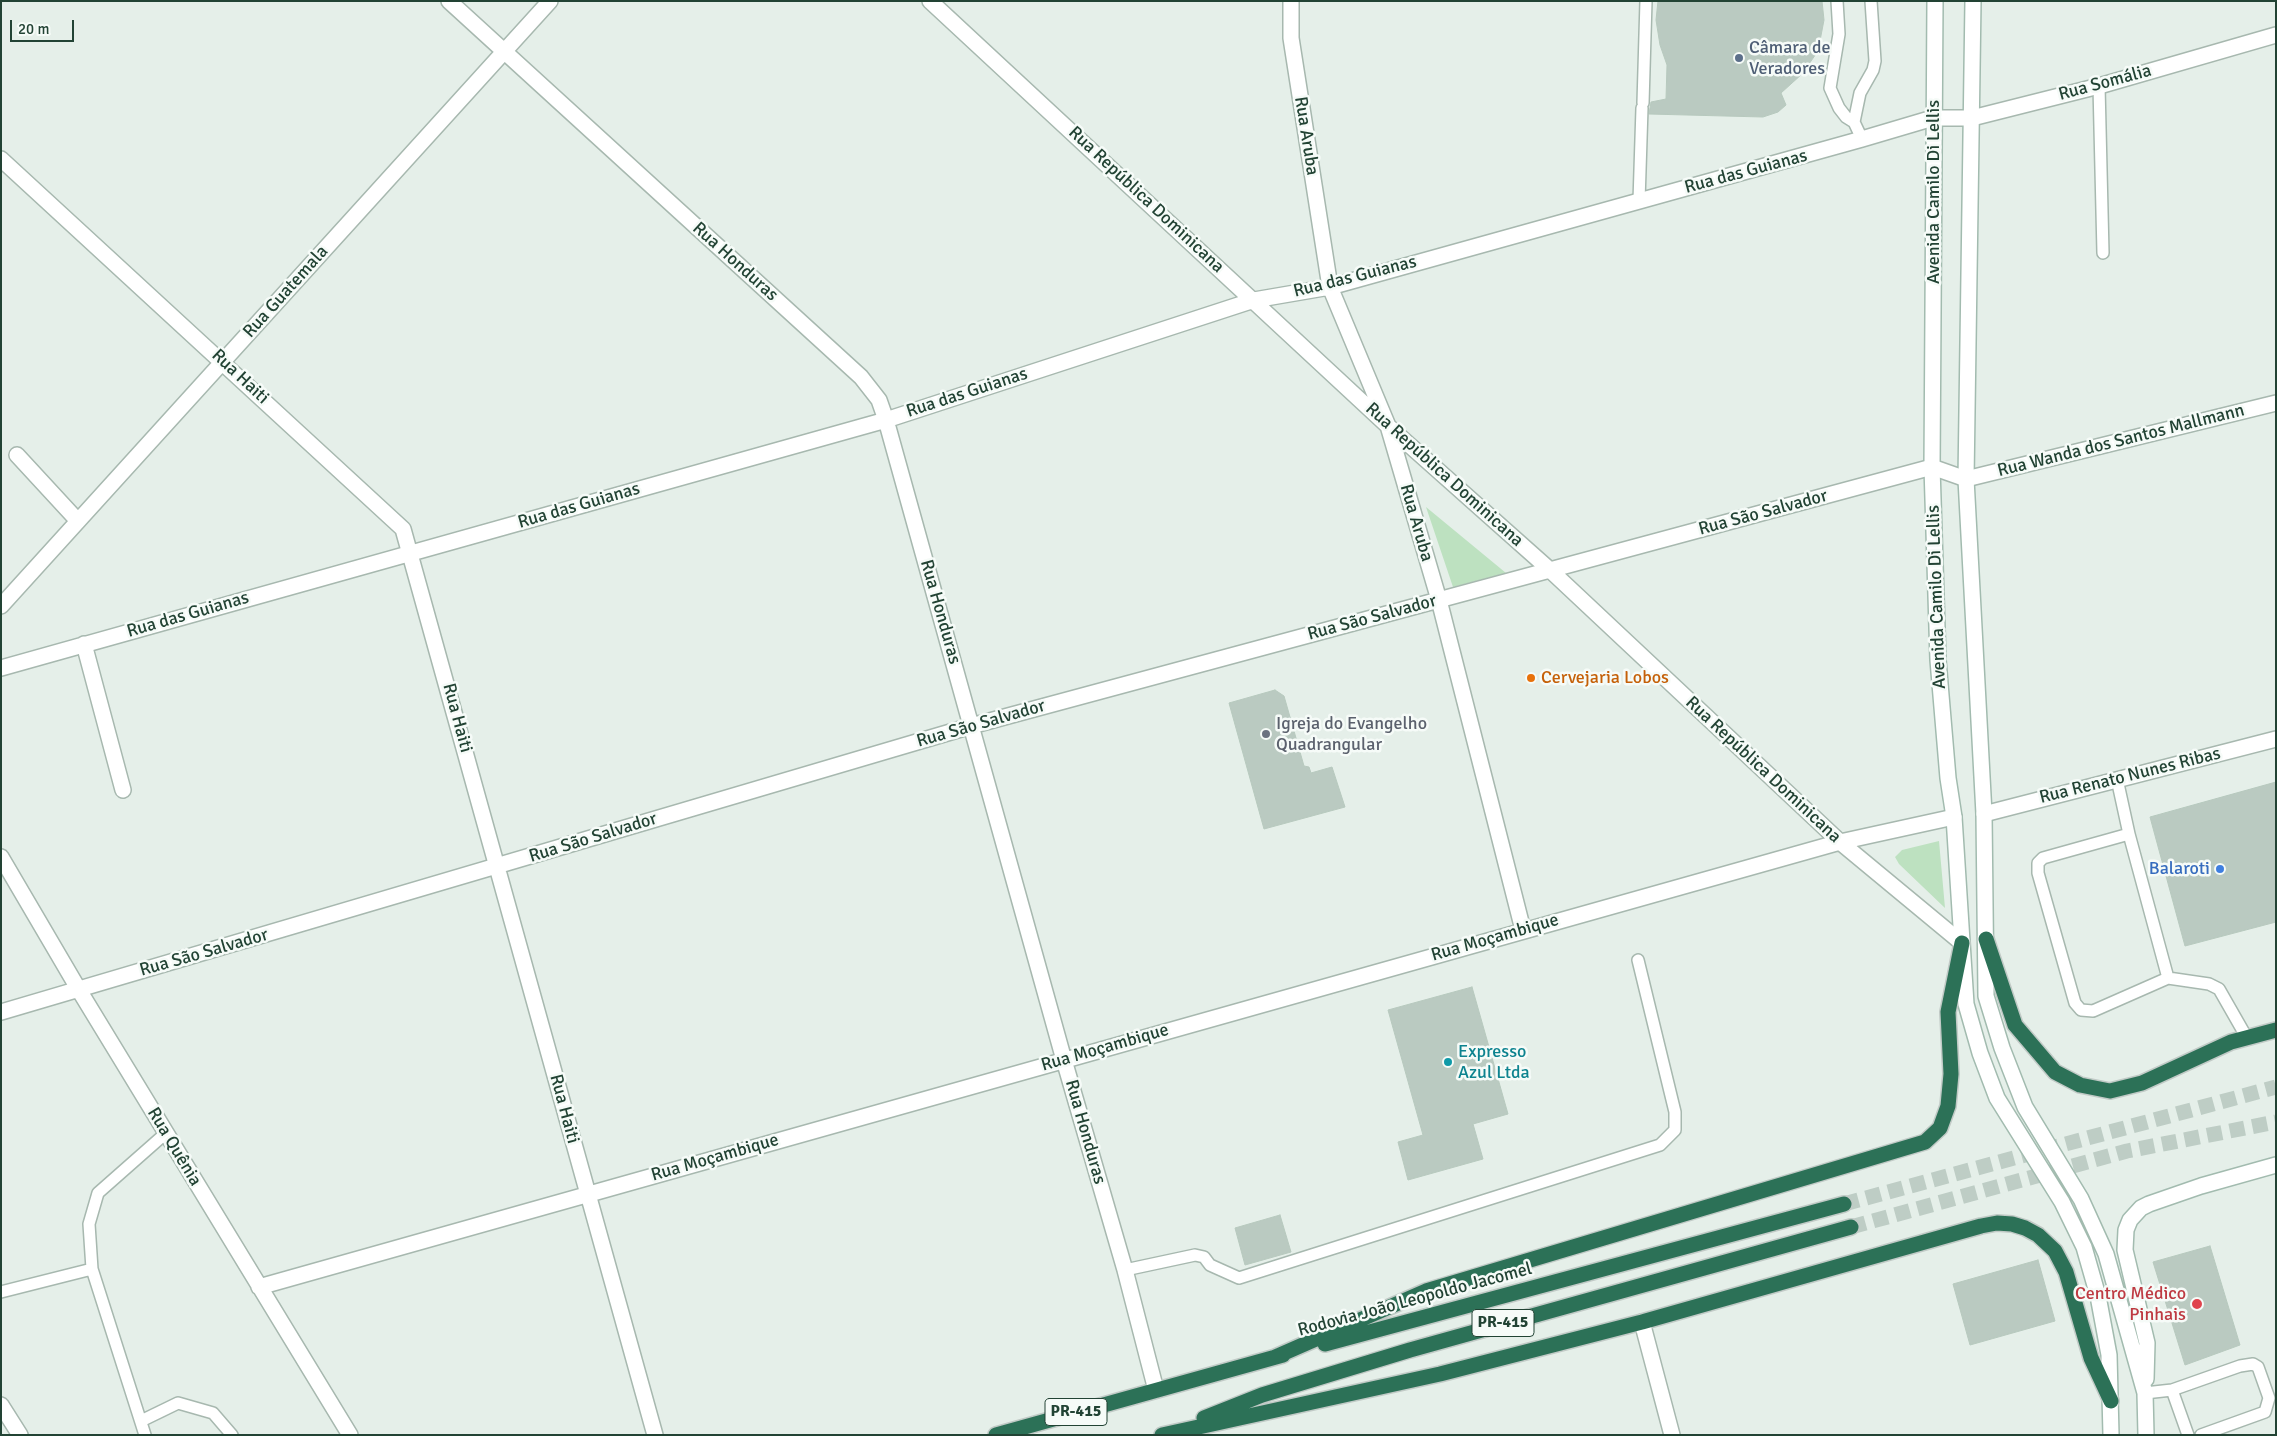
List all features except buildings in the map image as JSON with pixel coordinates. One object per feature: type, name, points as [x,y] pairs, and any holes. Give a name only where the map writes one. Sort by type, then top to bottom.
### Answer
[{"type":"highway","points":[[1986,939],[2015,1025],[2055,1072],[2080,1086],[2110,1091],[2142,1083],[2231,1042],[2276,1030]]},
{"type":"highway","points":[[1275,1357],[1426,1291],[1925,1142],[1940,1128],[1948,1106],[1952,1074],[1948,1012],[1962,942]]},
{"type":"highway","name":"Rodovia João Leopoldo Jacomel","points":[[996,1435],[1275,1357],[1844,1204]]},
{"type":"highway","points":[[1161,1435],[1440,1374],[1642,1322],[1997,1223],[2012,1224],[2038,1235],[2047,1242],[2061,1261],[2091,1358],[2111,1400]]},
{"type":"highway","name":"PR-415","points":[[1161,1435],[1262,1395],[1410,1350],[1851,1227]]},
{"type":"street","name":"Rua Honduras","points":[[449,1],[861,377],[878,400],[886,420],[1064,1060],[1125,1270],[1156,1390]]},
{"type":"street","name":"Rua Guatemala","points":[[1,606],[77,520],[550,1]]},
{"type":"street","name":"Rua República Dominicana","points":[[930,1],[1388,426],[1550,570],[1840,842],[1962,942]]},
{"type":"street","name":"Rua Aruba","points":[[1290,1],[1291,38],[1330,286],[1388,426],[1439,600],[1523,930]]},
{"type":"street","name":"Avenida Camilo Di Lellis","points":[[1935,1],[1932,467],[1938,660],[1948,778],[1954,817],[1966,1004],[1980,1053],[1997,1098],[2062,1202],[2084,1247],[2109,1355],[2111,1435]]},
{"type":"street","name":"Avenida Camilo Di Lellis","points":[[1973,1],[1966,479],[1984,814],[1986,996],[2002,1048],[2025,1107],[2082,1199],[2106,1254],[2145,1393]]},
{"type":"street","name":"Rua Somália","points":[[1933,118],[1972,118],[2099,86],[2276,35]]},
{"type":"street","name":"Rua das Guianas","points":[[1,668],[886,420],[1254,300],[1330,286],[1862,140],[1933,118]]},
{"type":"street","name":"Rua Haiti","points":[[1,158],[403,529],[655,1435]]},
{"type":"street","name":"Rua Wanda dos Santos Mallmann","points":[[1966,479],[2276,403]]},
{"type":"street","points":[[17,455],[77,520]]},
{"type":"street","points":[[1932,467],[1966,479]]},
{"type":"street","name":"Rua São Salvador","points":[[1,1012],[971,726],[1932,467]]},
{"type":"street","points":[[84,644],[123,790]]},
{"type":"street","name":"Rua Renato Nunes Ribas","points":[[1984,814],[2276,738]]},
{"type":"street","name":"Rua Moçambique","points":[[258,1288],[1523,930],[1840,842],[1954,817]]},
{"type":"street","name":"Rua Quênia","points":[[1,857],[78,990],[258,1288],[350,1435]]},
{"type":"street","points":[[2146,1435],[2147,1342],[2124,1240],[2130,1220],[2141,1208],[2149,1204],[2201,1186],[2276,1165]]},
{"type":"street","points":[[1642,1322],[1672,1435]]},
{"type":"street","points":[[1,1404],[20,1435]]},
{"type":"lane","points":[[1639,201],[1646,1]]},
{"type":"lane","points":[[1837,1],[1839,34],[1830,88],[1839,108],[1846,117],[1854,122],[1862,140]]},
{"type":"lane","points":[[1854,122],[1860,93],[1873,70],[1875,61],[1870,1]]},
{"type":"lane","points":[[2099,86],[2103,253]]},
{"type":"lane","points":[[2117,779],[2129,834],[2168,978]]},
{"type":"lane","points":[[2129,834],[2043,858],[2038,863],[2038,873],[2075,1003],[2081,1010],[2093,1011],[2168,978],[2210,984],[2219,989],[2248,1038]]},
{"type":"lane","points":[[1125,1270],[1195,1255],[1204,1257],[1210,1266],[1239,1278],[1660,1145],[1675,1130],[1675,1112],[1638,960]]},
{"type":"lane","points":[[146,1435],[92,1269],[89,1224],[98,1193],[166,1133]]},
{"type":"lane","points":[[1,1292],[92,1269]]},
{"type":"lane","points":[[2145,1393],[2172,1390],[2240,1366],[2253,1364],[2258,1367],[2269,1398],[2265,1412],[2201,1435]]},
{"type":"lane","points":[[2172,1390],[2188,1435]]},
{"type":"lane","points":[[141,1421],[178,1403],[213,1413],[232,1435]]},
{"type":"green space","points":[[1426,507],[1506,573],[1453,587]]},
{"type":"green space","points":[[1939,841],[1945,908],[1899,864],[1895,857],[1902,850]]},
{"type":"tunnel","points":[[1844,1204],[2276,1087]]},
{"type":"tunnel","points":[[1851,1227],[2127,1151],[2276,1122]]},
{"type":"place","name":"Câmara de Veradores","points":[[1739,58]]},
{"type":"place","name":"Cervejaria Lobos","points":[[1531,678]]},
{"type":"place","name":"Igreja do Evangelho Quadrangular","points":[[1266,734]]},
{"type":"place","name":"Balaroti","points":[[2220,869]]},
{"type":"place","name":"Expresso Azul Ltda","points":[[1448,1062]]},
{"type":"place","name":"Centro Médico Pinhais","points":[[2197,1304]]}]
